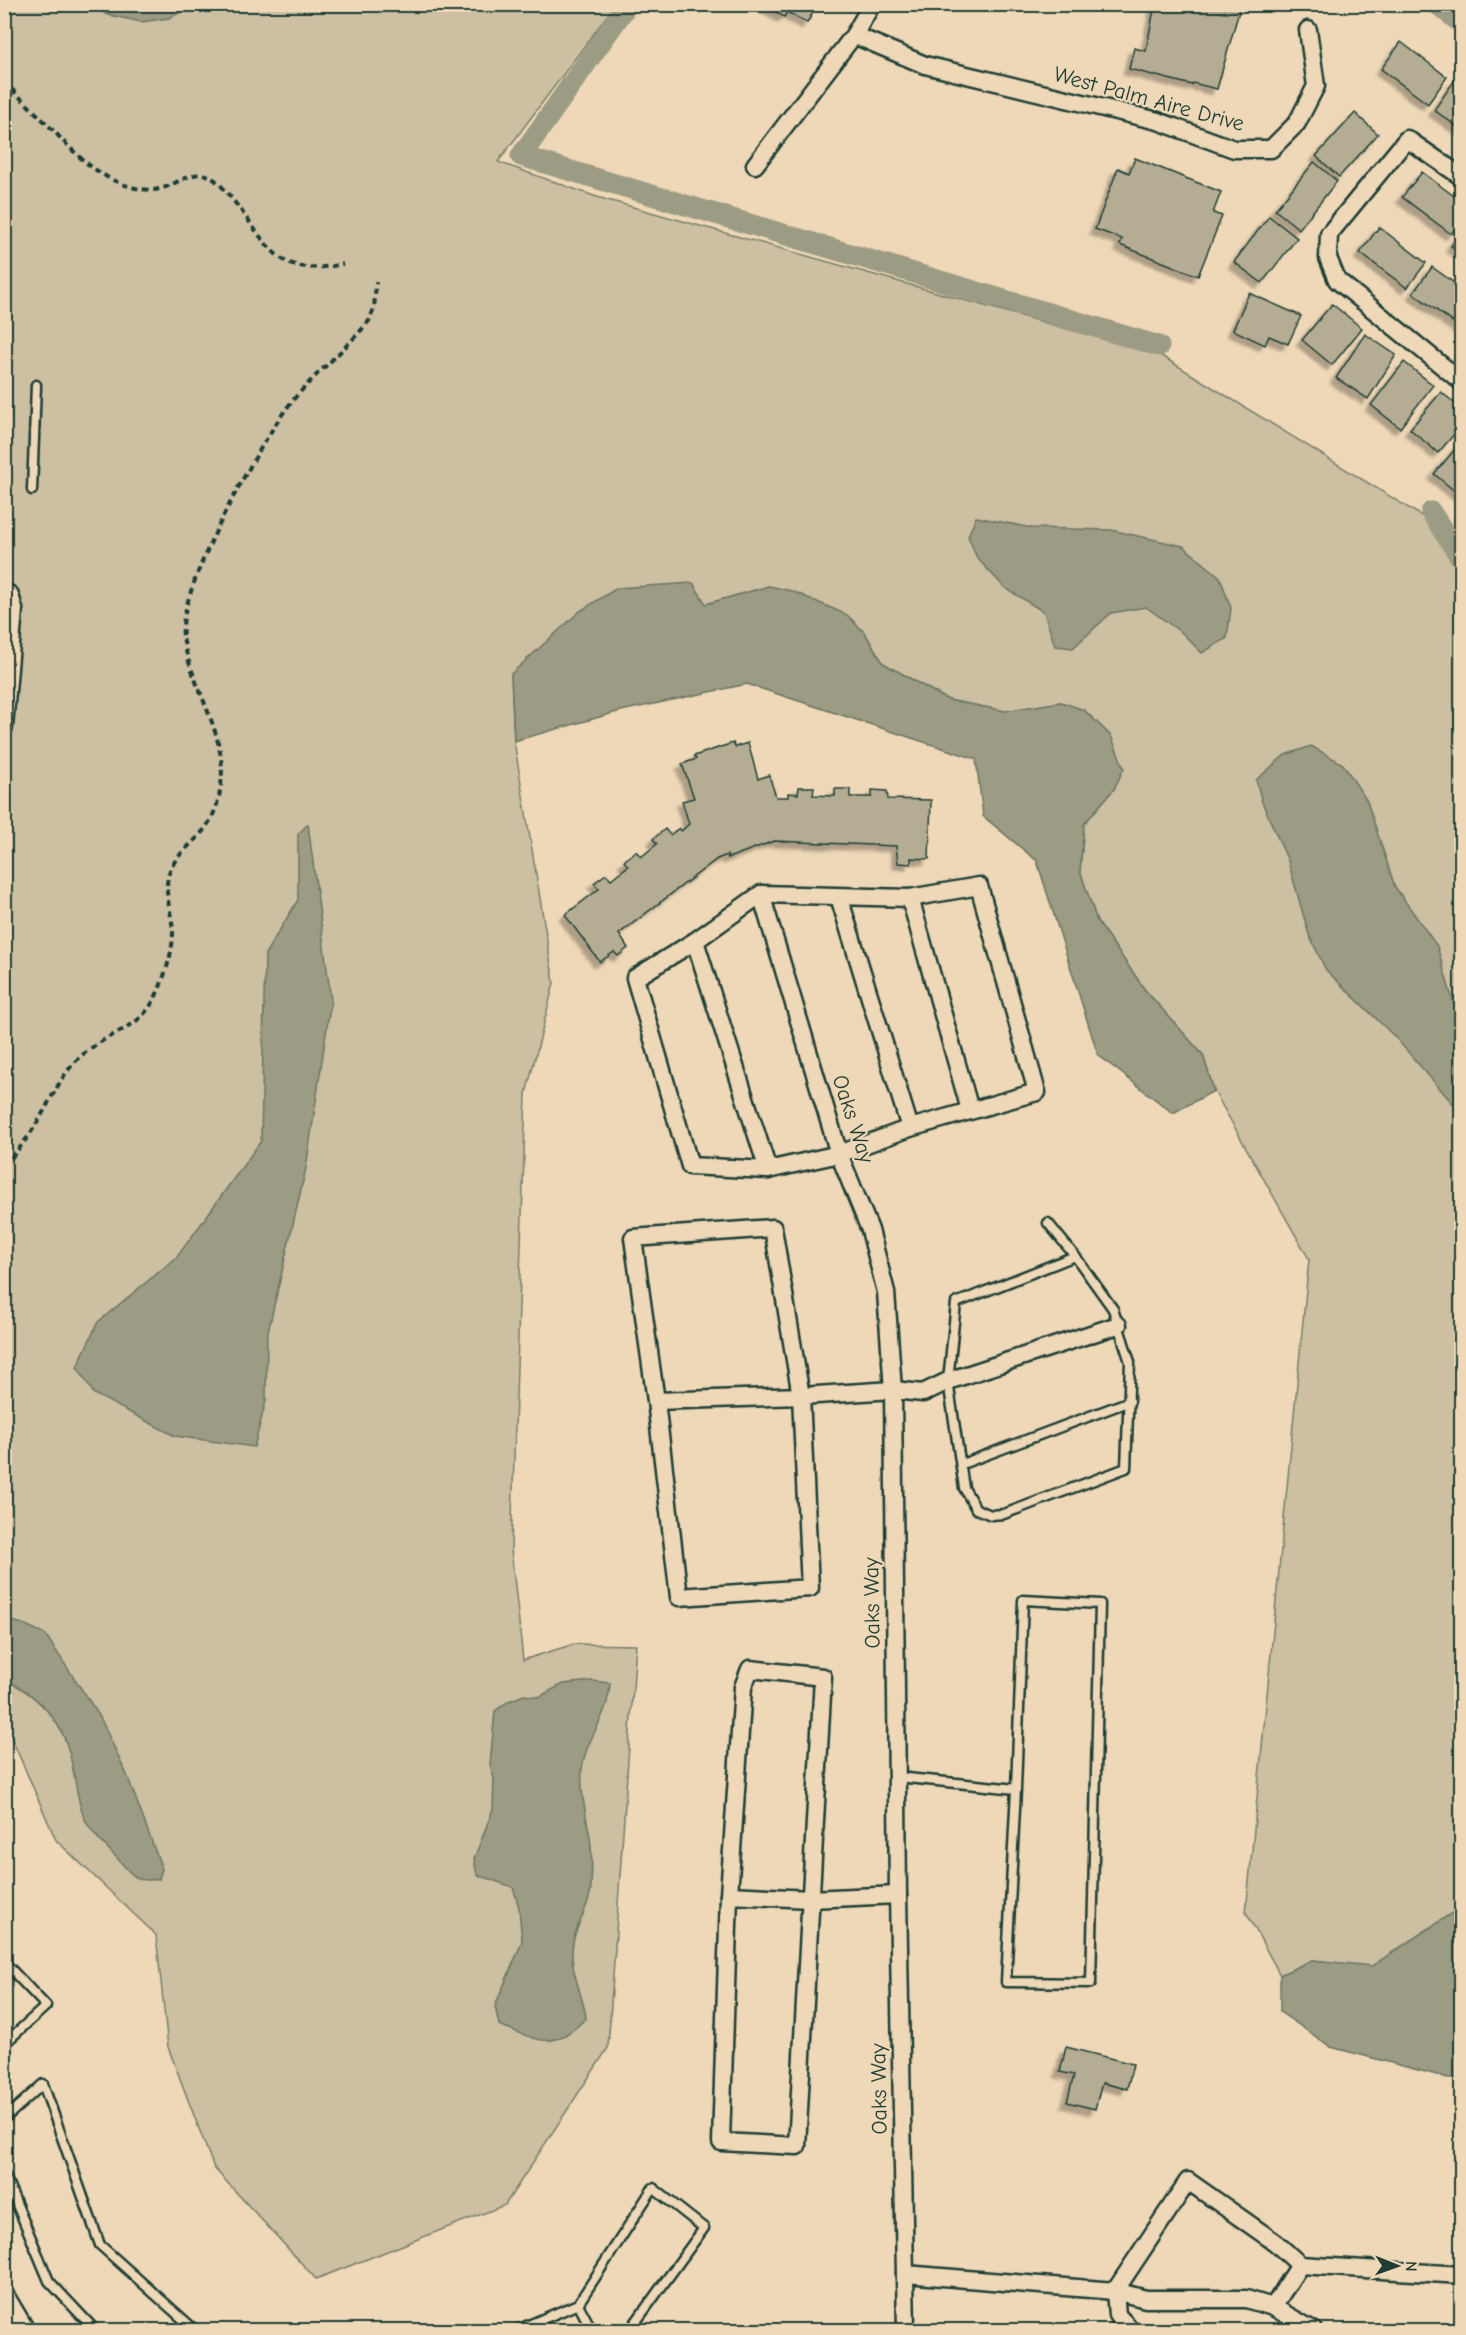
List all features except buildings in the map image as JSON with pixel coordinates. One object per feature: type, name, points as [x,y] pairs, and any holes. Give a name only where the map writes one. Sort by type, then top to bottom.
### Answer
[{"type":"street","points":[[755,165],[854,35],[872,4]]},
{"type":"street","name":"West Palm Aire Drive","points":[[854,35],[925,65],[1158,121],[1233,149],[1271,149],[1298,123],[1316,86],[1308,30]]},
{"type":"street","points":[[1461,177],[1407,139],[1329,234],[1328,258],[1337,280],[1461,382]]},
{"type":"street","points":[[4,592],[10,595],[14,609],[6,671],[4,727]]},
{"type":"street","points":[[978,886],[1037,1092],[910,1128],[839,1154],[768,1170],[690,1166],[635,978],[695,941],[761,894],[839,897],[910,898],[978,886]]},
{"type":"street","name":"Oaks Way","points":[[761,894],[839,1154],[870,1230],[886,1292],[893,1390],[898,1895],[906,2331]]},
{"type":"street","points":[[839,897],[910,1128]]},
{"type":"street","points":[[910,898],[970,1110]]},
{"type":"street","points":[[695,941],[768,1170]]},
{"type":"street","points":[[773,1228],[801,1396],[810,1588],[679,1597],[656,1401],[633,1238],[773,1228]]},
{"type":"street","points":[[656,1401],[893,1390],[923,1393],[948,1381],[1118,1325]]},
{"type":"street","points":[[750,1669],[823,1677],[797,2146],[721,2142],[729,1895],[743,1687],[750,1669]]},
{"type":"street","points":[[729,1895],[810,1899],[898,1895]]},
{"type":"street","points":[[1131,2331],[1118,2315],[1115,2291],[1188,2181],[1276,2243],[1300,2265],[1461,2275]]},
{"type":"street","points":[[1273,2307],[1300,2265]]},
{"type":"street","points":[[905,2274],[1115,2291],[1146,2300],[1246,2299],[1273,2307],[1313,2331]]},
{"type":"street","points":[[7,2301],[26,2331]]},
{"type":"lane","points":[[32,490],[36,385]]},
{"type":"lane","points":[[1047,1223],[1076,1256],[1113,1309],[1130,1362],[1126,1468],[1005,1514],[991,1515],[976,1509],[964,1488],[948,1381],[956,1303],[1076,1256]]},
{"type":"lane","points":[[962,1464],[1130,1401]]},
{"type":"lane","points":[[1023,1600],[1100,1604],[1091,1983],[1006,1982],[1016,1790],[1023,1600]]},
{"type":"lane","points":[[897,1777],[1016,1790]]},
{"type":"lane","points":[[4,1962],[46,2006],[4,2044]]},
{"type":"lane","points":[[4,2119],[43,2084],[100,2244],[195,2331]]},
{"type":"lane","points":[[4,2174],[49,2281],[95,2331]]},
{"type":"lane","points":[[517,2331],[578,2304],[652,2187],[704,2228],[630,2331]]},
{"type":"lane","points":[[578,2304],[592,2331]]},
{"type":"path","points":[[4,82],[76,156],[99,173],[130,187],[156,190],[195,176],[209,176],[227,193],[281,259],[309,269],[343,264]]},
{"type":"path","points":[[4,1166],[25,1142],[76,1061],[141,1018],[156,997],[171,950],[173,933],[167,896],[169,874],[178,858],[211,820],[222,777],[218,744],[183,638],[186,614],[213,535],[251,467],[295,398],[369,321],[374,309],[376,282]]},
{"type":"shaded area","points":[[5,5],[615,5],[498,162],[597,197],[1160,355],[1425,518],[1462,577],[1461,1907],[1372,1967],[1312,1960],[1280,1975],[1246,1912],[1309,1259],[1214,1091],[1203,1055],[1145,990],[1097,921],[1080,871],[1084,824],[1114,789],[1061,702],[1005,711],[948,700],[883,663],[865,633],[769,586],[706,604],[511,674],[514,741],[554,983],[526,1094],[511,1549],[523,1660],[574,1644],[636,1645],[608,2048],[505,2205],[316,2279],[214,2168],[168,2047],[156,1935],[56,1840],[5,1723]]},
{"type":"shaded area","points":[[97,5],[196,5],[169,18],[141,22],[105,14]]},
{"type":"shaded area","points":[[976,517],[1032,528],[1111,530],[1183,546],[1220,577],[1231,608],[1227,638],[1202,653],[1182,633],[1146,607],[1111,613],[1073,648],[1055,646],[1044,612],[1005,588],[977,558],[968,536]]},
{"type":"shaded area","points":[[693,583],[706,604],[769,586],[792,591],[847,615],[865,633],[883,663],[948,700],[1005,711],[1061,702],[1084,710],[1111,736],[1124,768],[1114,789],[1084,824],[1080,871],[1097,921],[1145,990],[1203,1055],[1214,1091],[1173,1113],[1098,1055],[1037,861],[983,816],[976,759],[747,684],[621,711],[514,741],[511,674],[580,611],[617,588]]},
{"type":"shaded area","points":[[1311,746],[1343,764],[1367,801],[1395,887],[1437,946],[1461,1029],[1461,1113],[1394,1036],[1326,970],[1309,935],[1288,861],[1262,802],[1256,780],[1285,755]]},
{"type":"shaded area","points":[[308,824],[331,1000],[306,1168],[267,1336],[266,1401],[254,1447],[175,1436],[94,1394],[77,1367],[98,1322],[177,1257],[261,1141],[265,954],[298,900],[298,834]]},
{"type":"shaded area","points":[[5,1619],[45,1634],[100,1717],[127,1775],[162,1869],[159,1879],[145,1880],[132,1874],[88,1825],[82,1812],[63,1734],[47,1710],[20,1688],[5,1680]]},
{"type":"shaded area","points":[[592,1681],[610,1683],[606,1707],[584,1758],[582,1769],[592,1868],[590,1894],[573,1943],[572,1962],[586,2018],[564,2036],[554,2040],[535,2039],[499,2025],[495,2006],[522,1942],[519,1908],[513,1887],[477,1875],[474,1859],[493,1809],[494,1779],[490,1765],[495,1711],[509,1701],[524,1695],[539,1697],[563,1684]]},
{"type":"shaded area","points":[[1461,1907],[1461,2078],[1448,2078],[1331,2047],[1280,2012],[1280,1975],[1312,1960],[1372,1966]]},
{"type":"waterway","points":[[628,4],[521,156],[1159,346]]},
{"type":"waterway","points":[[1437,4],[1462,24]]},
{"type":"waterway","points":[[1431,512],[1462,560]]}]
